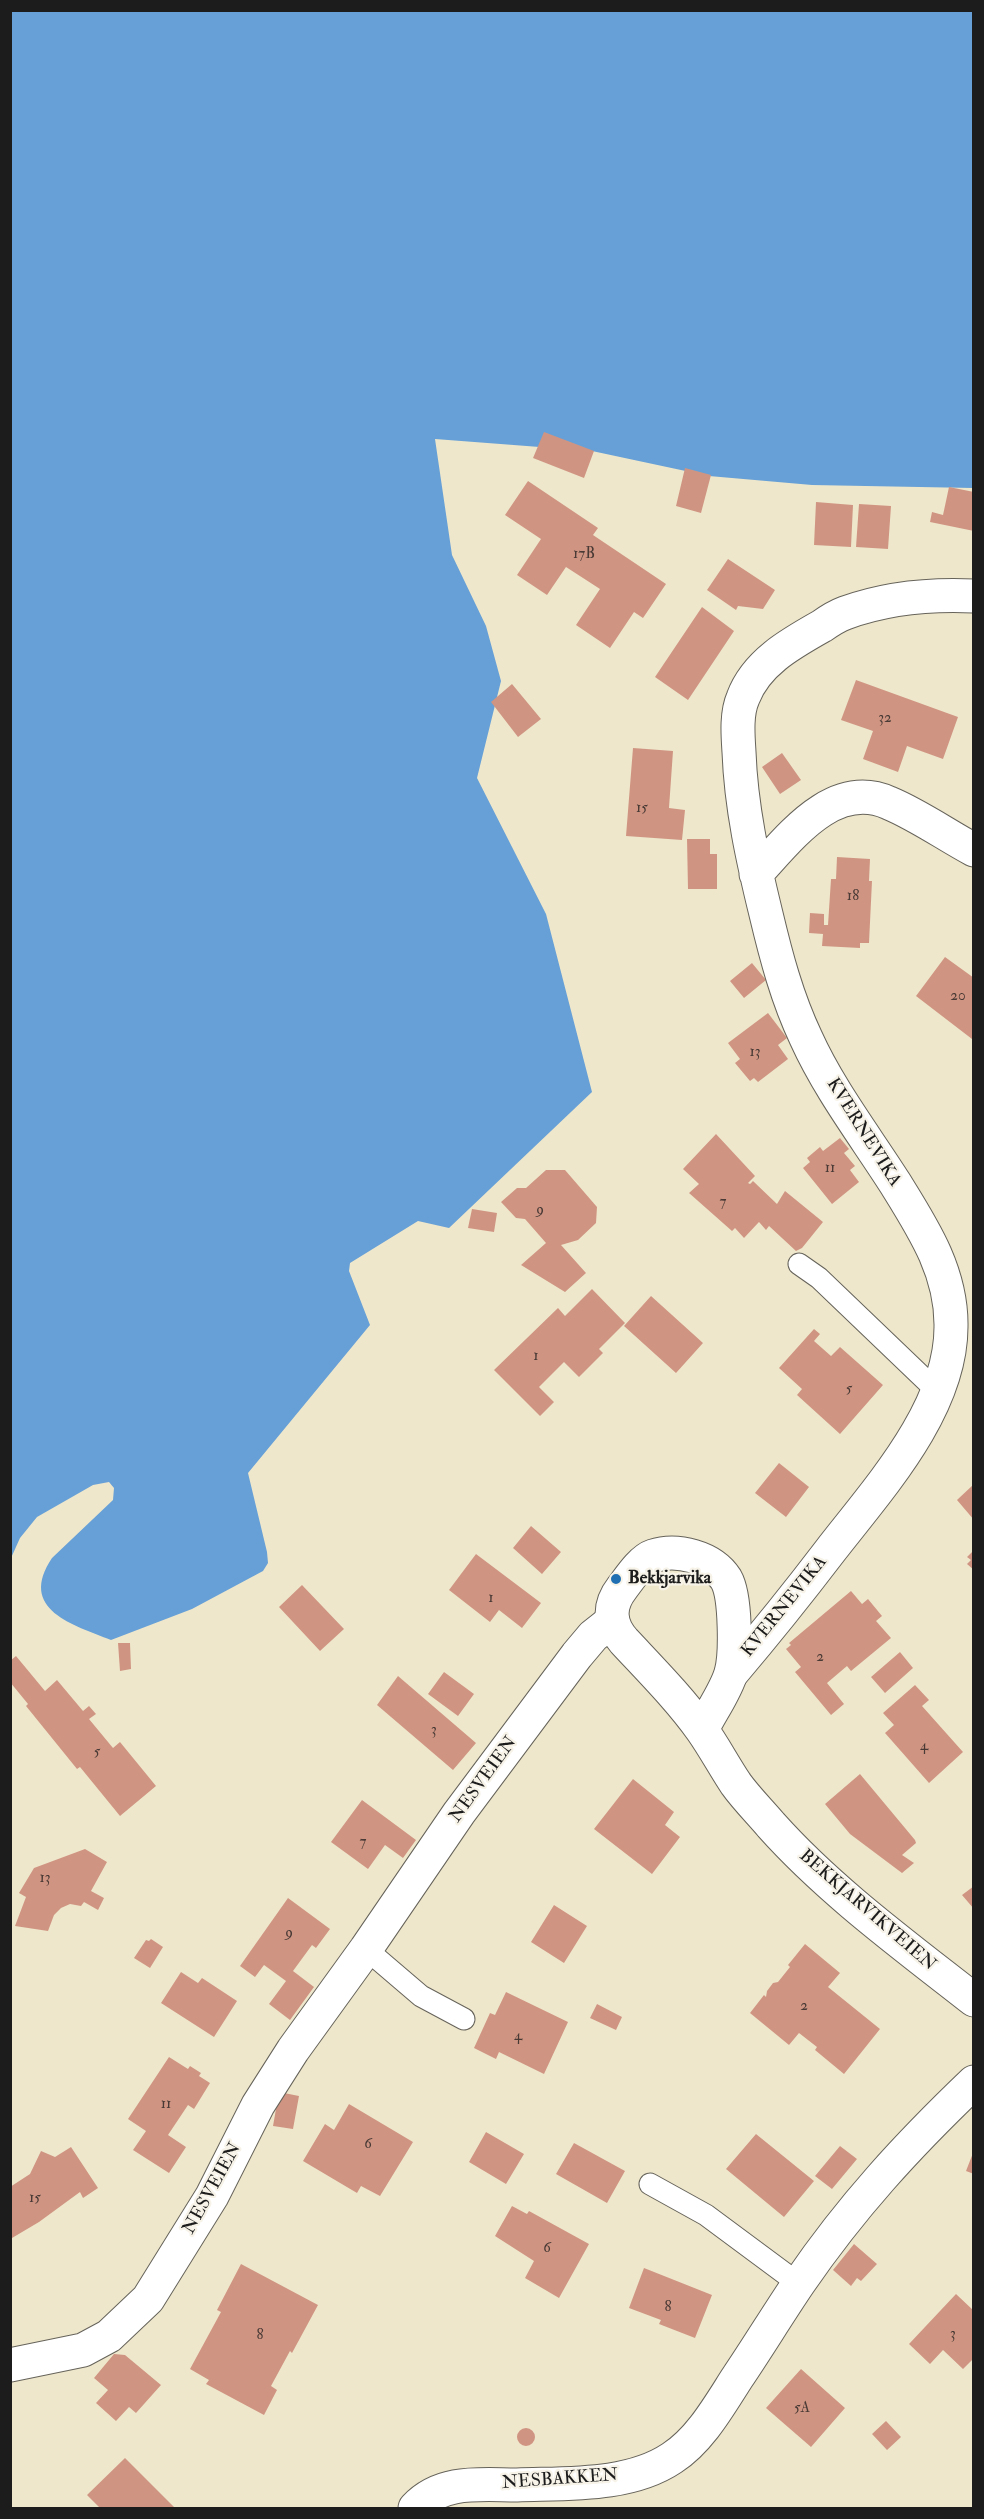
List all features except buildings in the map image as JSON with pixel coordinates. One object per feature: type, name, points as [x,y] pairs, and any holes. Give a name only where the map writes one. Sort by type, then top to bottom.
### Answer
[{"type":"street","name":"KVERNEVIKA","points":[[731,1674],[877,1493],[911,1441],[938,1392],[949,1353],[952,1330],[951,1307],[945,1279],[929,1237],[806,1038],[786,986],[756,874],[740,780],[738,732],[742,700],[753,680],[772,657],[844,613],[893,601],[942,595],[974,596]]},
{"type":"street","points":[[756,874],[805,823],[831,804],[849,798],[868,797],[888,802],[974,850]]},
{"type":"street","points":[[612,1621],[611,1608],[615,1597],[651,1557],[672,1553],[695,1556],[718,1569],[727,1580],[732,1594],[734,1624],[731,1674],[702,1730]]},
{"type":"street","name":"BEKKJARVIKVEIEN","points":[[612,1621],[619,1635],[702,1730],[737,1785],[810,1866],[974,2000]]},
{"type":"street","name":"NESVEIEN","points":[[10,2365],[83,2350],[109,2336],[148,2299],[212,2196],[258,2106],[293,2050],[366,1949],[459,1813],[577,1654],[593,1636],[612,1621]]},
{"type":"street","name":"NESBAKKEN","points":[[415,2508],[436,2493],[451,2487],[473,2484],[615,2479],[645,2471],[671,2459],[690,2444],[719,2406],[799,2284],[877,2180],[914,2139],[974,2082]]},
{"type":"lane","points":[[799,1264],[819,1278],[938,1392]]},
{"type":"lane","points":[[366,1949],[421,1996],[464,2019]]},
{"type":"lane","points":[[650,2184],[706,2215],[799,2284]]},
{"type":"water","points":[[11,11],[973,11],[973,488],[812,485],[709,476],[592,451],[435,439],[452,555],[486,626],[501,681],[477,778],[546,914],[592,1092],[449,1228],[418,1221],[350,1263],[349,1271],[370,1325],[248,1473],[267,1552],[268,1563],[263,1571],[192,1609],[111,1640],[81,1628],[54,1613],[46,1603],[41,1591],[43,1576],[52,1558],[113,1500],[114,1488],[109,1482],[93,1485],[37,1517],[20,1538],[11,1558]]},
{"type":"place","name":"Bekkjarvika","points":[[616,1579]]}]
